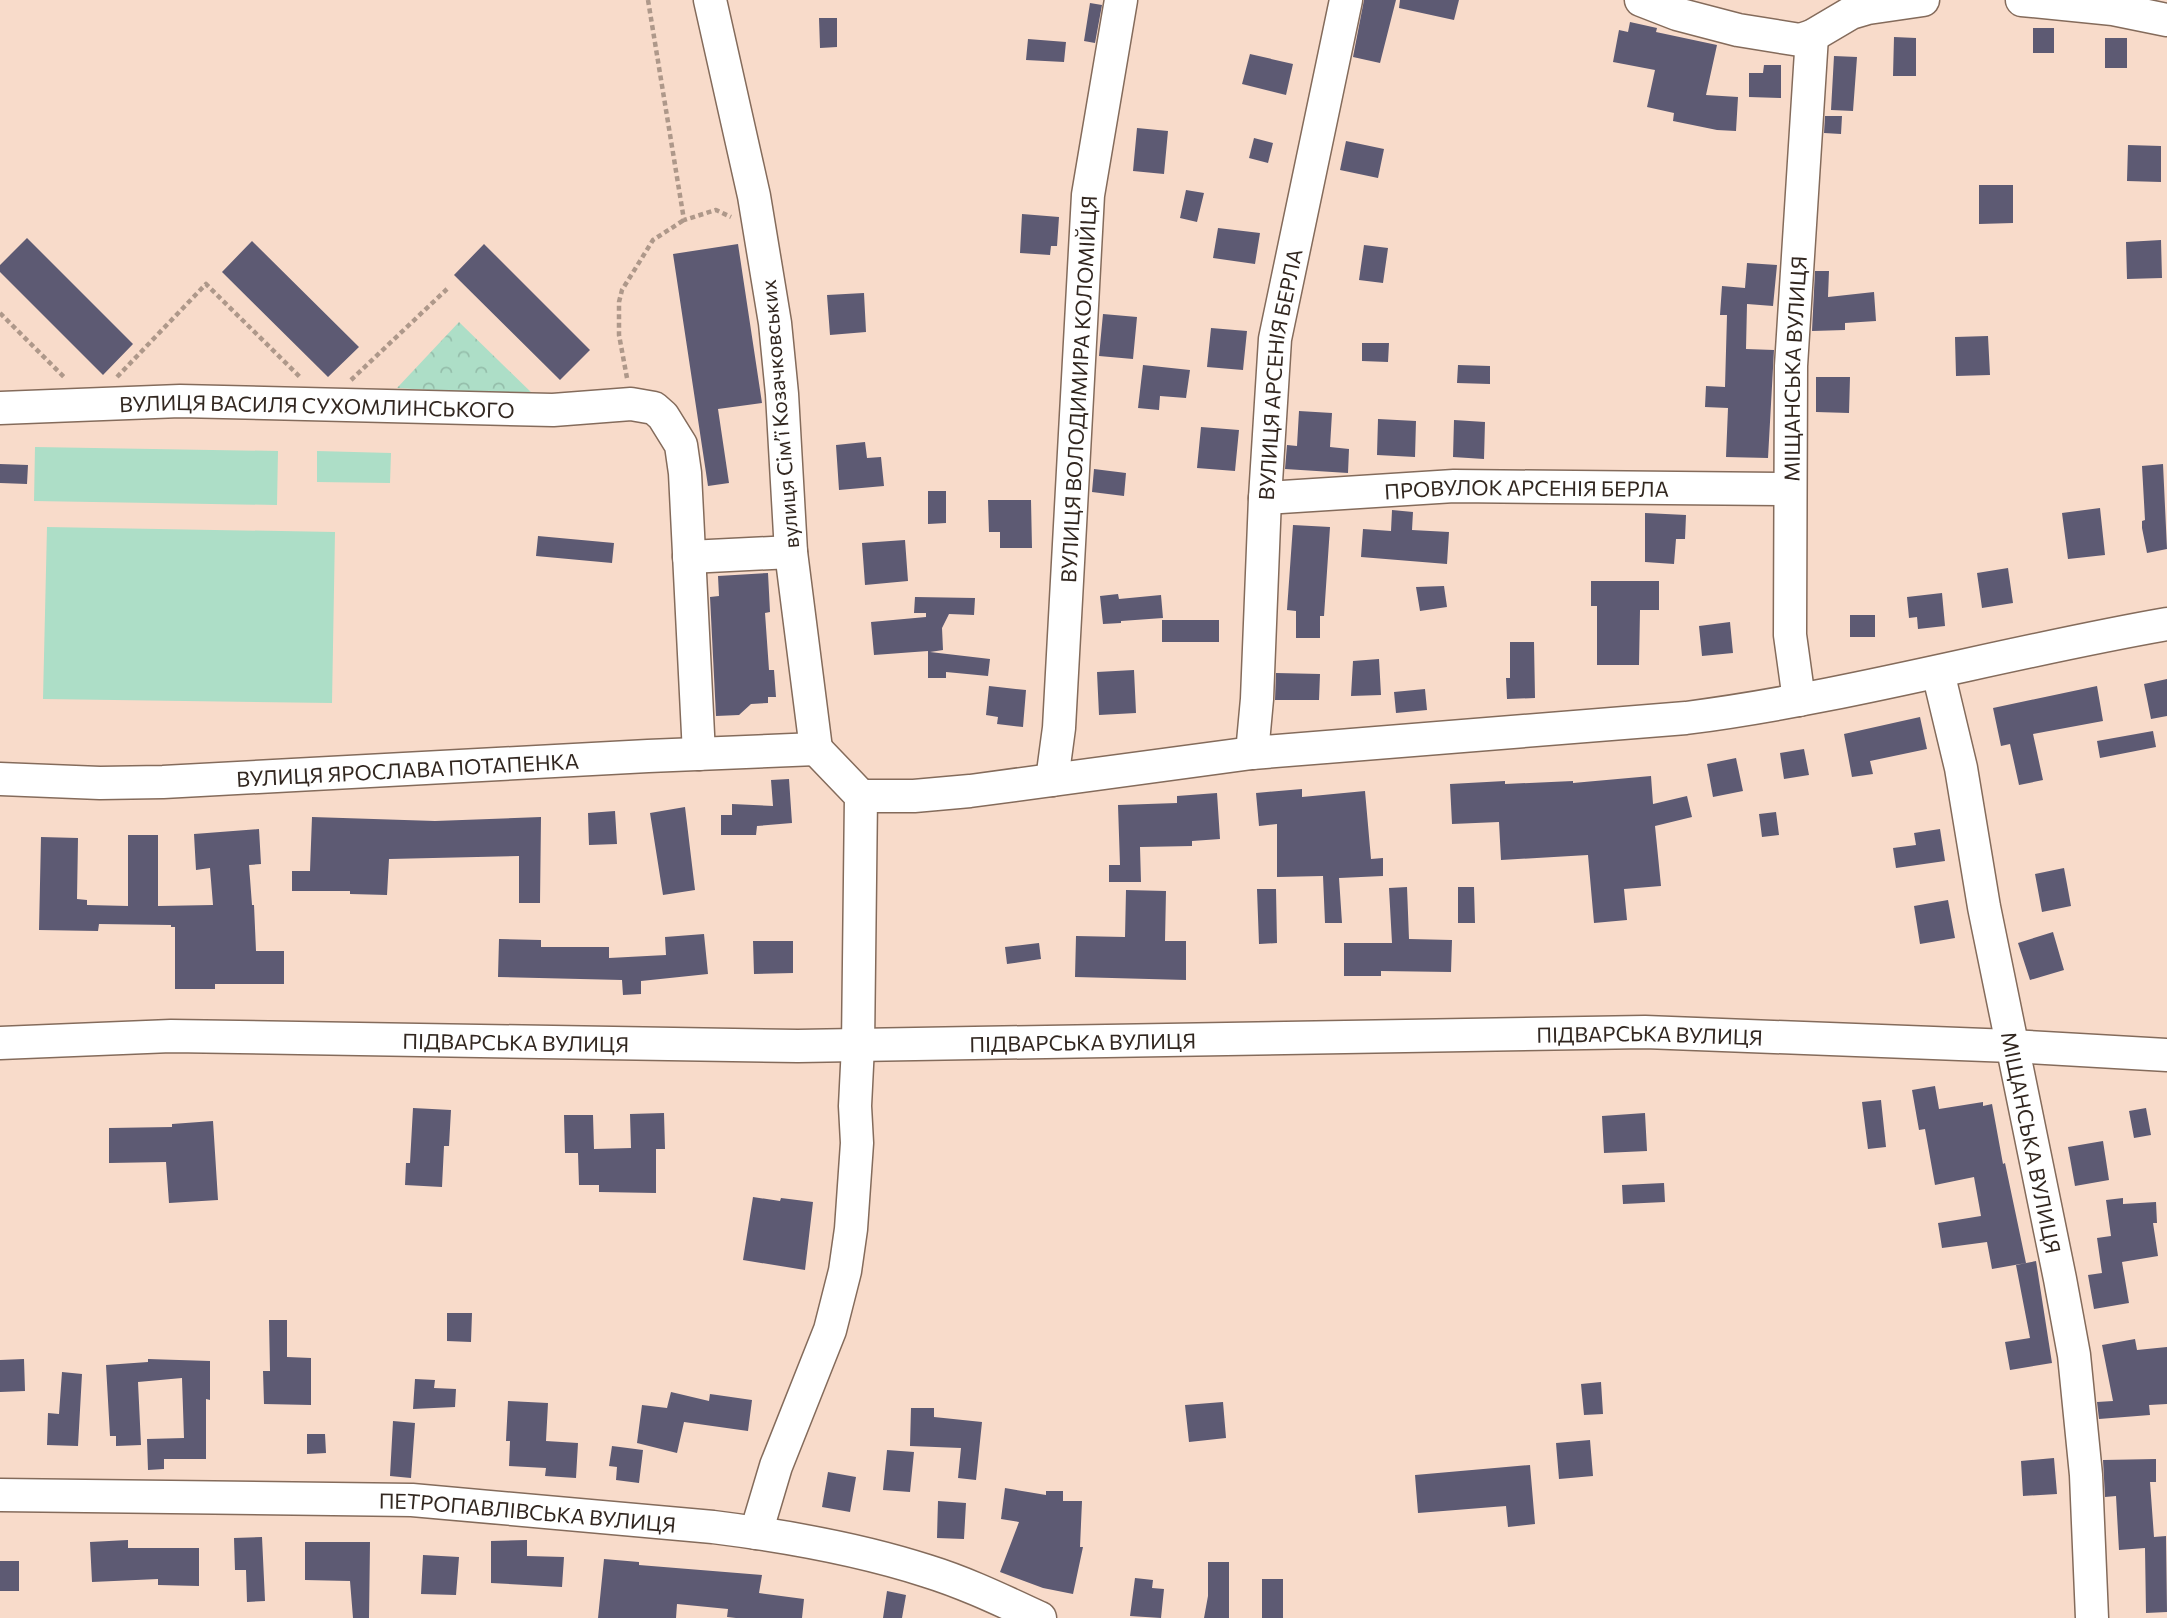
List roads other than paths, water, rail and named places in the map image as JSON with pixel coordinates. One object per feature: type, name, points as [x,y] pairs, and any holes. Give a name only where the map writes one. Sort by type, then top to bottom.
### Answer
[{"type":"street","name":"вулиця Сімʼї Козачковських","points":[[710,0],[762,236],[775,323],[791,552],[816,749]]},
{"type":"street","name":"ВУЛИЦЯ ВОЛОДИМИРА КОЛОМІЙЦЯ","points":[[1052,780],[1060,714],[1088,195],[1121,0]]},
{"type":"street","name":"ВУЛИЦЯ АРСЕНІЯ БЕРЛА","points":[[1252,753],[1275,340],[1346,0]]},
{"type":"street","points":[[1641,0],[1677,14],[1738,30],[1800,40],[1852,13],[1909,1]]},
{"type":"street","points":[[2022,0],[2113,9],[2167,20]]},
{"type":"street","name":"МІЩАНСЬКА ВУЛИЦЯ","points":[[1799,700],[1790,635],[1792,353],[1812,36]]},
{"type":"street","name":"ВУЛИЦЯ ВАСИЛЯ СУХОМЛИНСЬКОГО","points":[[0,408],[180,401],[553,410],[631,404],[654,408],[663,416],[681,445],[689,557]]},
{"type":"street","name":"ПРОВУЛОК АРСЕНІЯ БЕРЛА","points":[[1265,498],[1454,486],[1790,489]]},
{"type":"street","points":[[699,754],[689,557],[791,552]]},
{"type":"street","points":[[861,796],[926,795],[1252,753],[1686,718],[1799,700],[2167,624]]},
{"type":"street","name":"МІЩАНСЬКА ВУЛИЦЯ","points":[[1938,672],[1961,768],[1984,907],[2074,1355],[2086,1475],[2092,1618]]},
{"type":"street","points":[[756,1532],[780,1457],[830,1330],[845,1270],[856,1154],[861,796],[816,749]]},
{"type":"street","name":"ВУЛИЦЯ ЯРОСЛАВА ПОТАПЕНКА","points":[[0,779],[100,783],[163,782],[816,749]]},
{"type":"street","name":"ПІДВАРСЬКА ВУЛИЦЯ","points":[[0,1043],[172,1036],[798,1046],[1644,1032],[2011,1045],[2167,1055]]},
{"type":"street","name":"ПЕТРОПАВЛІВСЬКА ВУЛИЦЯ","points":[[0,1494],[412,1500],[756,1532],[928,1571],[1040,1618]]}]
